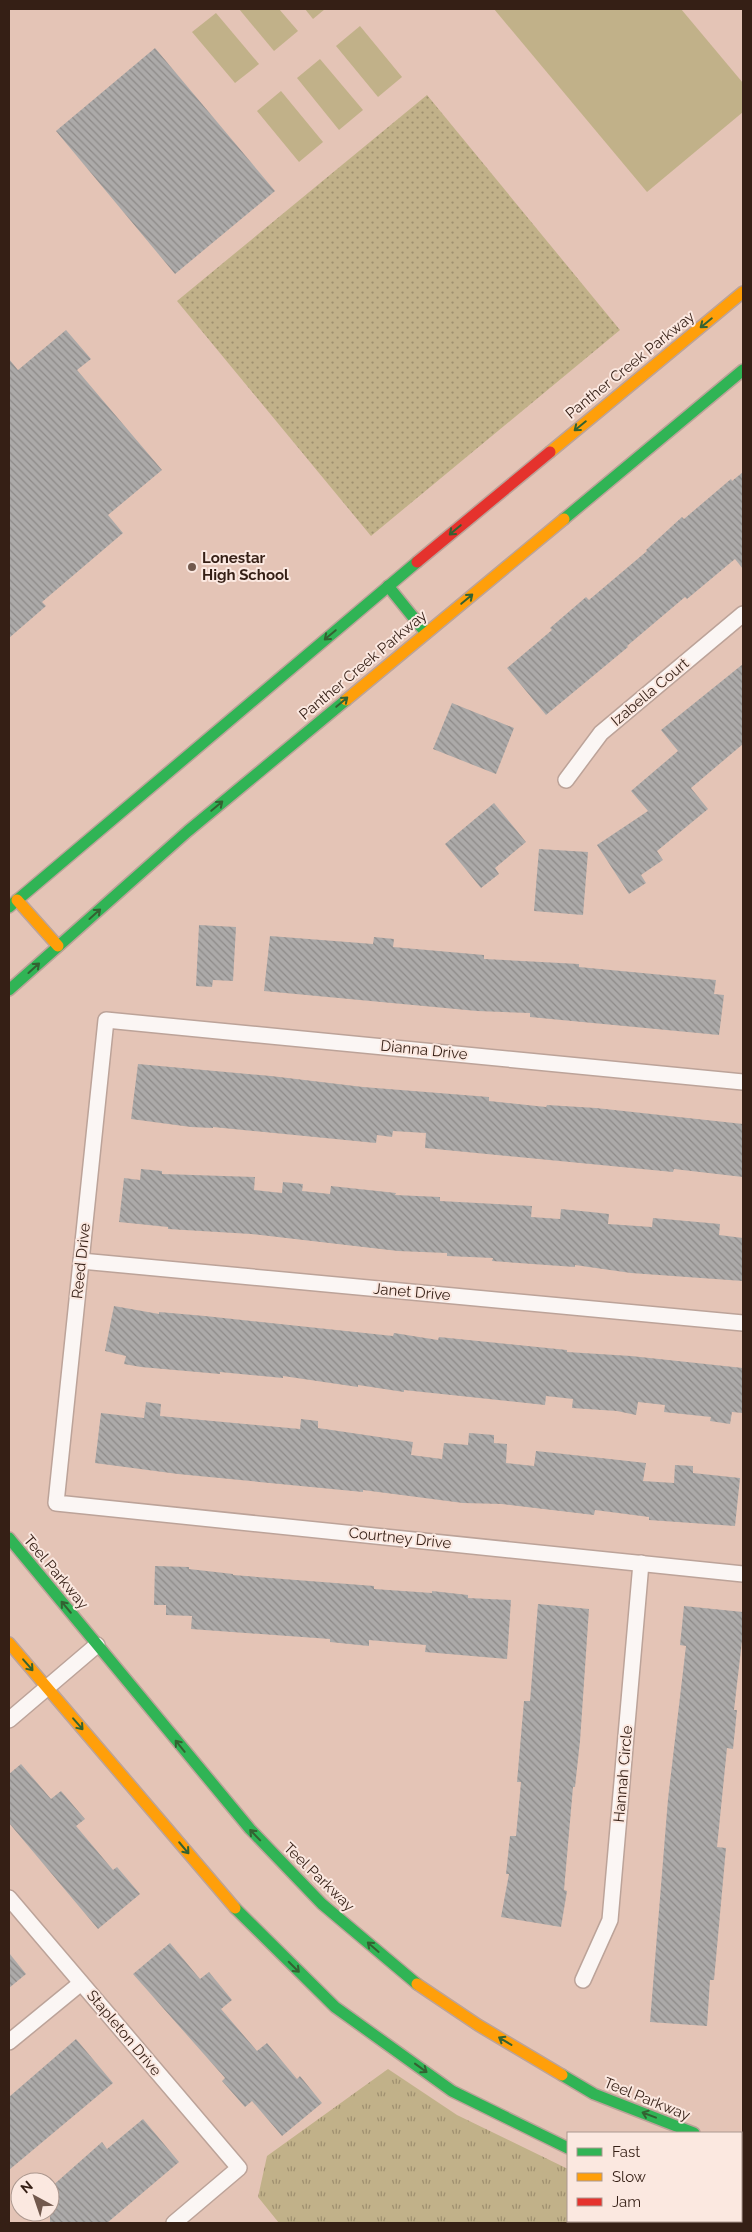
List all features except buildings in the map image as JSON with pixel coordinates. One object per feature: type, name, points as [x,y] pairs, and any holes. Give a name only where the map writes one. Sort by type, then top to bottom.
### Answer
[{"type":"main road","name":"Panther Creek Parkway","points":[[13,903],[388,586],[743,292]]},
{"type":"main road","name":"Panther Creek Parkway","points":[[9,990],[188,831],[743,370]]},
{"type":"main road","points":[[388,586],[426,632]]},
{"type":"main road","points":[[13,903],[58,946]]},
{"type":"main road","name":"Teel Parkway","points":[[9,1538],[250,1829],[322,1904],[411,1980],[478,2025],[594,2094],[691,2132]]},
{"type":"main road","points":[[9,1643],[234,1907],[335,2007],[452,2091],[567,2148]]},
{"type":"street","name":"Izabella Court","points":[[566,780],[602,733],[743,614]]},
{"type":"street","name":"Dianna Drive","points":[[106,1020],[743,1082]]},
{"type":"street","name":"Reed Drive","points":[[56,1502],[106,1020]]},
{"type":"street","name":"Janet Drive","points":[[81,1261],[743,1323]]},
{"type":"street","name":"Courtney Drive","points":[[56,1502],[743,1574]]},
{"type":"street","name":"Hannah Circle","points":[[583,1980],[610,1920],[641,1563]]},
{"type":"street","points":[[9,1720],[96,1644]]},
{"type":"street","name":"Stapleton Drive","points":[[9,1898],[239,2168],[174,2223]]},
{"type":"street","points":[[9,2042],[81,1983]]},
{"type":"street","points":[[742,2215],[743,2206]]},
{"type":"green space","points":[[239,9],[279,9],[298,31],[274,51]]},
{"type":"green space","points":[[305,9],[325,9],[313,19]]},
{"type":"green space","points":[[494,9],[681,9],[743,83],[743,112],[647,192]]},
{"type":"green space","points":[[216,13],[259,64],[235,83],[192,32]]},
{"type":"green space","points":[[360,26],[402,77],[378,97],[336,46]]},
{"type":"green space","points":[[320,59],[363,110],[339,130],[297,78]]},
{"type":"green space","points":[[281,91],[323,142],[299,162],[257,111]]},
{"type":"green space","points":[[427,95],[620,330],[371,536],[177,301]]},
{"type":"green space","points":[[388,2069],[457,2115],[567,2169],[567,2222],[640,2222],[279,2223],[258,2197],[267,2156]]},
{"type":"traffic: fast","points":[[564,519],[743,370]]},
{"type":"traffic: fast","points":[[9,907],[417,562]]},
{"type":"traffic: fast","points":[[388,586],[426,633]]},
{"type":"traffic: fast","points":[[9,990],[188,831],[346,700]]},
{"type":"traffic: fast","points":[[9,1538],[250,1829],[322,1904],[417,1984]]},
{"type":"traffic: fast","points":[[235,1908],[335,2007],[452,2091],[567,2148]]},
{"type":"traffic: fast","points":[[562,2075],[594,2094],[691,2132]]},
{"type":"traffic: slow","points":[[550,452],[743,292]]},
{"type":"traffic: slow","points":[[346,700],[564,519]]},
{"type":"traffic: slow","points":[[17,900],[58,946]]},
{"type":"traffic: slow","points":[[9,1643],[235,1908]]},
{"type":"traffic: slow","points":[[417,1984],[478,2025],[562,2075]]},
{"type":"traffic: jam","points":[[417,562],[550,452]]},
{"type":"place","name":"Lonestar High School","points":[[192,567]]}]
